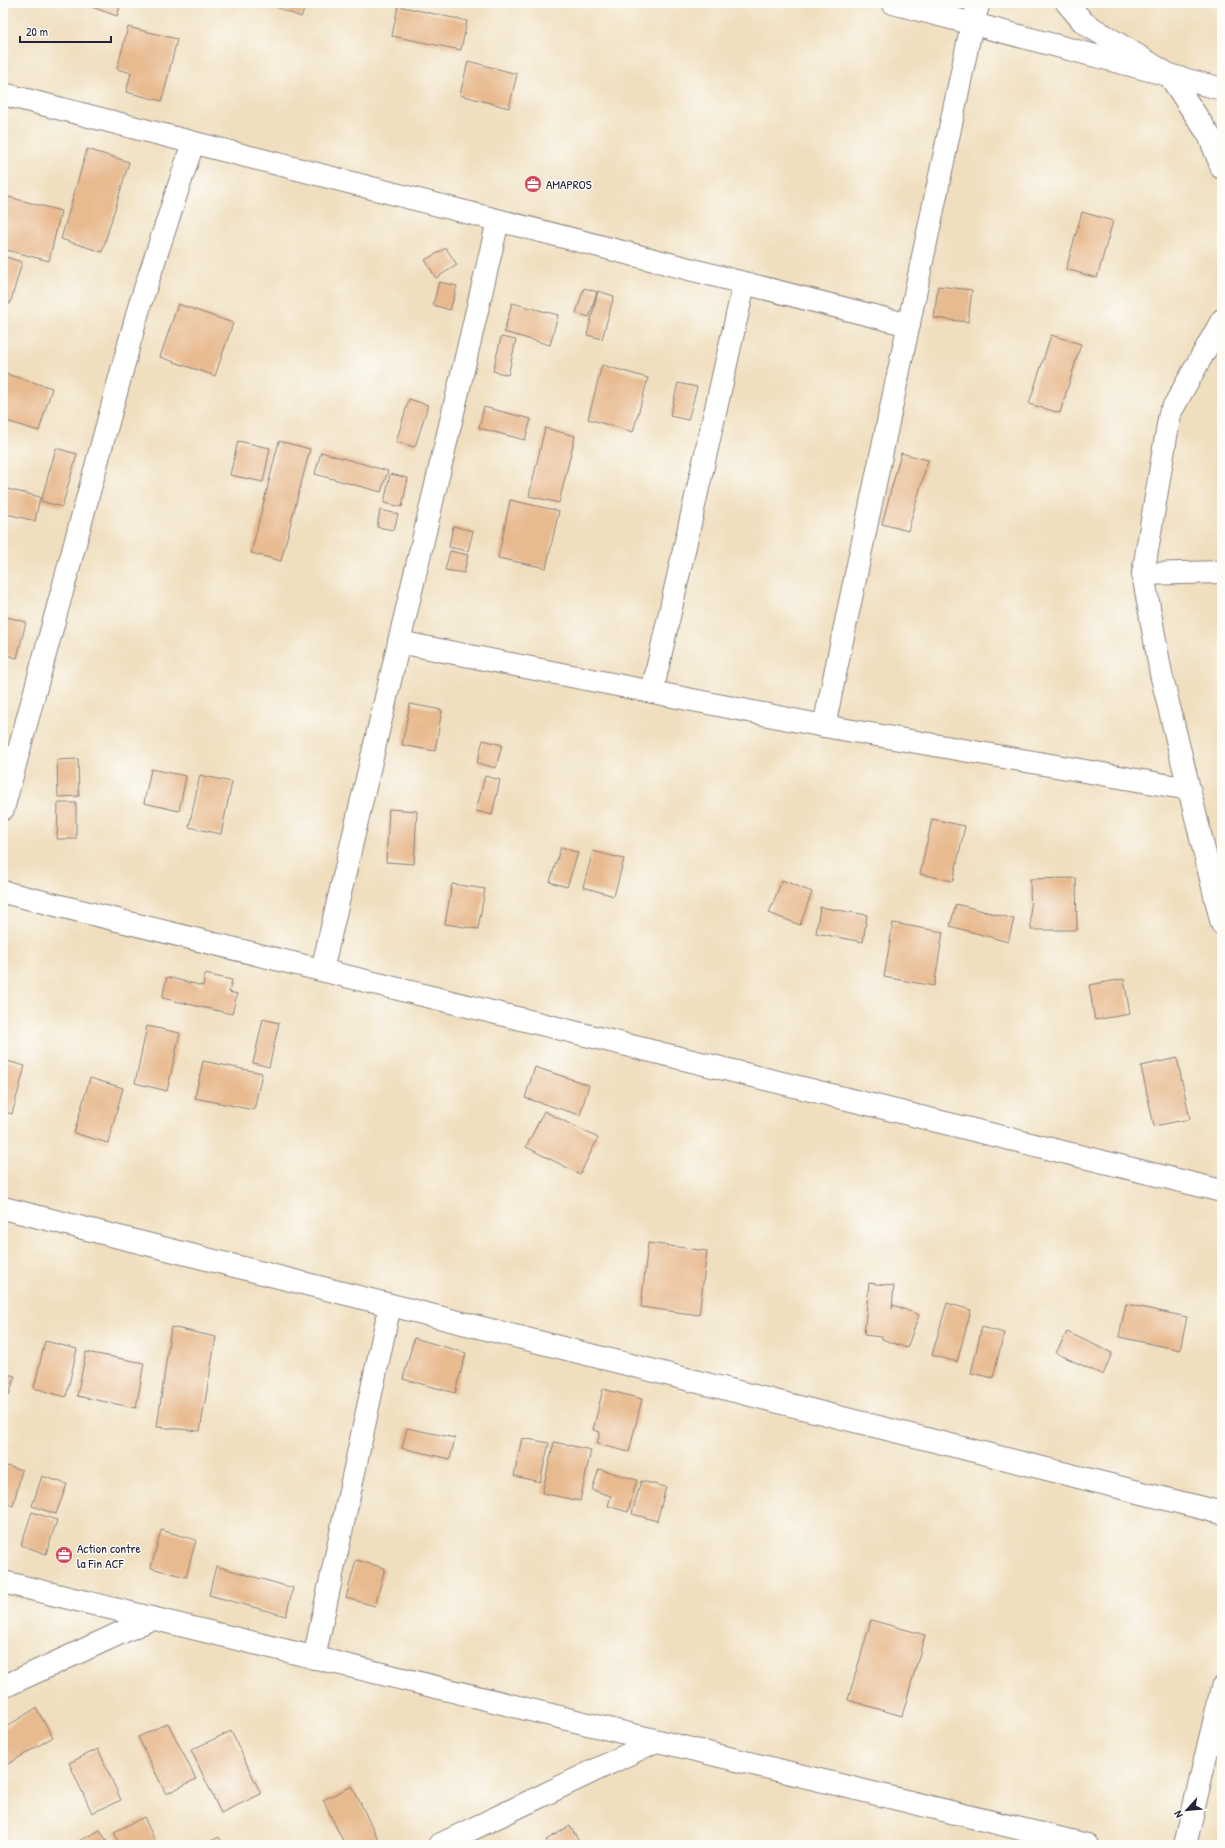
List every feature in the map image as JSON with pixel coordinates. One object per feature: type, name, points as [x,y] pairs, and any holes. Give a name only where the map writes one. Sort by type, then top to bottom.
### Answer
[{"type":"street","points":[[893,3],[1222,89]]},
{"type":"street","points":[[824,726],[972,24],[979,3]]},
{"type":"street","points":[[1066,3],[1084,23],[1169,75],[1209,135],[1222,168]]},
{"type":"street","points":[[3,94],[909,325]]},
{"type":"street","points":[[3,809],[140,304],[193,143]]},
{"type":"street","points":[[322,970],[498,221]]},
{"type":"street","points":[[652,692],[744,284]]},
{"type":"street","points":[[1222,320],[1170,413],[1143,574],[1162,674],[1222,924]]},
{"type":"street","points":[[1143,574],[1222,572]]},
{"type":"street","points":[[399,642],[824,726],[1189,789]]},
{"type":"street","points":[[3,892],[1222,1191]]},
{"type":"street","points":[[3,1208],[1222,1513]]},
{"type":"street","points":[[314,1658],[390,1305]]},
{"type":"street","points":[[3,1582],[1087,1845]]},
{"type":"street","points":[[3,1688],[153,1618]]},
{"type":"street","points":[[1185,1845],[1222,1688]]},
{"type":"street","points":[[439,1845],[656,1741]]},
{"type":"building","points":[[81,3],[121,3],[117,16]]},
{"type":"building","points":[[266,3],[307,3],[301,17]]},
{"type":"building","points":[[398,6],[467,21],[461,50],[392,36]]},
{"type":"building","points":[[128,27],[177,39],[162,101],[126,92],[131,73],[117,69]]},
{"type":"building","points":[[468,61],[517,74],[509,108],[460,95]]},
{"type":"building","points":[[87,149],[129,162],[102,252],[61,239]]},
{"type":"building","points":[[5,196],[61,211],[49,261],[3,249],[3,203]]},
{"type":"building","points":[[1082,212],[1113,221],[1097,278],[1066,269]]},
{"type":"building","points":[[446,248],[457,265],[436,278],[425,260]]},
{"type":"building","points":[[3,256],[22,262],[10,304],[3,302]]},
{"type":"building","points":[[439,282],[457,286],[450,310],[433,305]]},
{"type":"building","points":[[938,286],[972,290],[968,322],[934,318]]},
{"type":"building","points":[[584,288],[597,292],[589,317],[576,313]]},
{"type":"building","points":[[598,291],[614,296],[602,339],[587,335]]},
{"type":"building","points":[[512,303],[558,315],[550,345],[504,332]]},
{"type":"building","points":[[178,304],[233,323],[215,376],[160,357]]},
{"type":"building","points":[[1051,335],[1081,344],[1060,413],[1029,404]]},
{"type":"building","points":[[501,337],[516,340],[508,375],[493,371]]},
{"type":"building","points":[[602,365],[648,378],[633,432],[588,419]]},
{"type":"building","points":[[6,374],[52,388],[39,431],[3,420],[3,385]]},
{"type":"building","points":[[678,383],[697,387],[688,420],[670,416]]},
{"type":"building","points":[[409,399],[428,405],[415,447],[396,442]]},
{"type":"building","points":[[484,407],[531,419],[525,440],[479,428]]},
{"type":"building","points":[[545,428],[575,436],[559,503],[529,496]]},
{"type":"building","points":[[238,441],[270,448],[263,482],[230,475]]},
{"type":"building","points":[[279,441],[310,449],[281,561],[251,553]]},
{"type":"building","points":[[56,448],[77,454],[62,507],[41,501]]},
{"type":"building","points":[[321,452],[388,471],[381,492],[315,474]]},
{"type":"building","points":[[901,453],[928,460],[908,531],[882,524]]},
{"type":"building","points":[[390,474],[408,478],[402,507],[384,503]]},
{"type":"building","points":[[3,488],[40,497],[35,521],[3,513]]},
{"type":"building","points":[[510,500],[559,511],[546,568],[498,558]]},
{"type":"building","points":[[380,510],[398,514],[394,530],[377,527]]},
{"type":"building","points":[[453,526],[473,531],[468,551],[449,547]]},
{"type":"building","points":[[450,551],[468,555],[464,573],[445,570]]},
{"type":"building","points":[[3,616],[26,622],[17,658],[3,654]]},
{"type":"building","points":[[410,704],[442,710],[435,751],[402,745]]},
{"type":"building","points":[[483,740],[502,745],[496,768],[477,763]]},
{"type":"building","points":[[78,759],[79,796],[58,797],[57,760]]},
{"type":"building","points":[[151,769],[186,776],[179,811],[144,803]]},
{"type":"building","points":[[200,775],[232,782],[221,834],[189,827]]},
{"type":"building","points":[[485,776],[500,780],[492,815],[476,811]]},
{"type":"building","points":[[58,803],[76,803],[76,839],[57,839]]},
{"type":"building","points":[[389,809],[417,811],[414,864],[386,862]]},
{"type":"building","points":[[932,819],[965,826],[953,881],[920,874]]},
{"type":"building","points":[[561,847],[578,853],[567,887],[550,882]]},
{"type":"building","points":[[593,851],[624,859],[614,896],[583,887]]},
{"type":"building","points":[[1076,878],[1077,930],[1031,930],[1030,879]]},
{"type":"building","points":[[782,880],[812,892],[800,925],[769,913]]},
{"type":"building","points":[[452,884],[485,889],[478,929],[445,924]]},
{"type":"building","points":[[956,904],[1014,919],[1008,942],[950,926]]},
{"type":"building","points":[[820,907],[867,915],[863,942],[816,933]]},
{"type":"building","points":[[893,923],[943,932],[934,986],[884,977]]},
{"type":"building","points":[[205,974],[232,980],[229,992],[237,994],[232,1014],[162,998],[167,977],[203,986]]},
{"type":"building","points":[[1124,979],[1130,1014],[1095,1020],[1089,985]]},
{"type":"building","points":[[263,1019],[279,1023],[269,1067],[253,1063]]},
{"type":"building","points":[[147,1026],[180,1033],[167,1091],[135,1083]]},
{"type":"building","points":[[1177,1058],[1190,1119],[1154,1126],[1141,1066]]},
{"type":"building","points":[[3,1060],[25,1066],[12,1114],[3,1111]]},
{"type":"building","points":[[203,1061],[262,1073],[254,1110],[195,1098]]},
{"type":"building","points":[[535,1067],[589,1085],[580,1115],[525,1098]]},
{"type":"building","points":[[90,1078],[123,1088],[108,1143],[74,1133]]},
{"type":"building","points":[[544,1111],[598,1138],[580,1174],[526,1147]]},
{"type":"building","points":[[648,1243],[707,1251],[699,1315],[641,1307]]},
{"type":"building","points":[[869,1283],[894,1286],[892,1309],[893,1305],[919,1315],[907,1348],[882,1339],[882,1337],[864,1335]]},
{"type":"building","points":[[947,1303],[971,1310],[957,1362],[932,1355]]},
{"type":"building","points":[[1126,1304],[1187,1317],[1180,1350],[1119,1337]]},
{"type":"building","points":[[171,1327],[216,1337],[200,1431],[157,1427]]},
{"type":"building","points":[[982,1327],[1004,1333],[993,1378],[971,1373]]},
{"type":"building","points":[[1067,1332],[1112,1353],[1103,1375],[1056,1353]]},
{"type":"building","points":[[414,1338],[466,1353],[455,1393],[403,1379]]},
{"type":"building","points":[[45,1341],[77,1349],[66,1397],[34,1388]]},
{"type":"building","points":[[86,1352],[144,1363],[136,1408],[77,1396]]},
{"type":"building","points":[[3,1373],[15,1376],[9,1395],[3,1393]]},
{"type":"building","points":[[603,1389],[642,1399],[629,1452],[597,1444],[600,1432],[593,1430]]},
{"type":"building","points":[[407,1428],[455,1438],[450,1459],[402,1448]]},
{"type":"building","points":[[522,1438],[549,1443],[540,1482],[514,1476]]},
{"type":"building","points":[[554,1442],[591,1450],[580,1501],[542,1493]]},
{"type":"building","points":[[3,1465],[22,1470],[13,1506],[3,1502]]},
{"type":"building","points":[[599,1469],[637,1480],[628,1512],[608,1506],[611,1496],[592,1490]]},
{"type":"building","points":[[42,1476],[67,1484],[56,1514],[32,1506]]},
{"type":"building","points":[[641,1481],[666,1487],[657,1521],[632,1514]]},
{"type":"building","points":[[32,1512],[57,1520],[46,1554],[21,1545]]},
{"type":"building","points":[[161,1530],[196,1540],[186,1577],[151,1568]]},
{"type":"building","points":[[356,1560],[385,1568],[375,1606],[346,1598]]},
{"type":"building","points":[[216,1566],[293,1588],[286,1616],[209,1595]]},
{"type":"building","points":[[871,1620],[925,1635],[902,1716],[848,1700]]},
{"type":"building","points":[[36,1708],[53,1737],[5,1766],[3,1763],[3,1729]]},
{"type":"building","points":[[168,1723],[196,1779],[166,1794],[138,1737]]},
{"type":"building","points":[[231,1731],[261,1794],[221,1813],[191,1750]]},
{"type":"building","points":[[98,1749],[121,1800],[92,1813],[69,1763]]},
{"type":"building","points":[[352,1786],[381,1845],[345,1845],[323,1800]]},
{"type":"building","points":[[144,1817],[157,1845],[120,1845],[114,1832]]},
{"type":"building","points":[[570,1826],[581,1845],[549,1845],[546,1840]]},
{"type":"building","points":[[100,1830],[109,1845],[71,1845]]},
{"type":"building","points":[[219,1837],[223,1845],[203,1845]]},
{"type":"place","name":"AMAPROS","points":[[533,184]]},
{"type":"place","name":"Action contre la Fin ACF","points":[[64,1555]]}]
